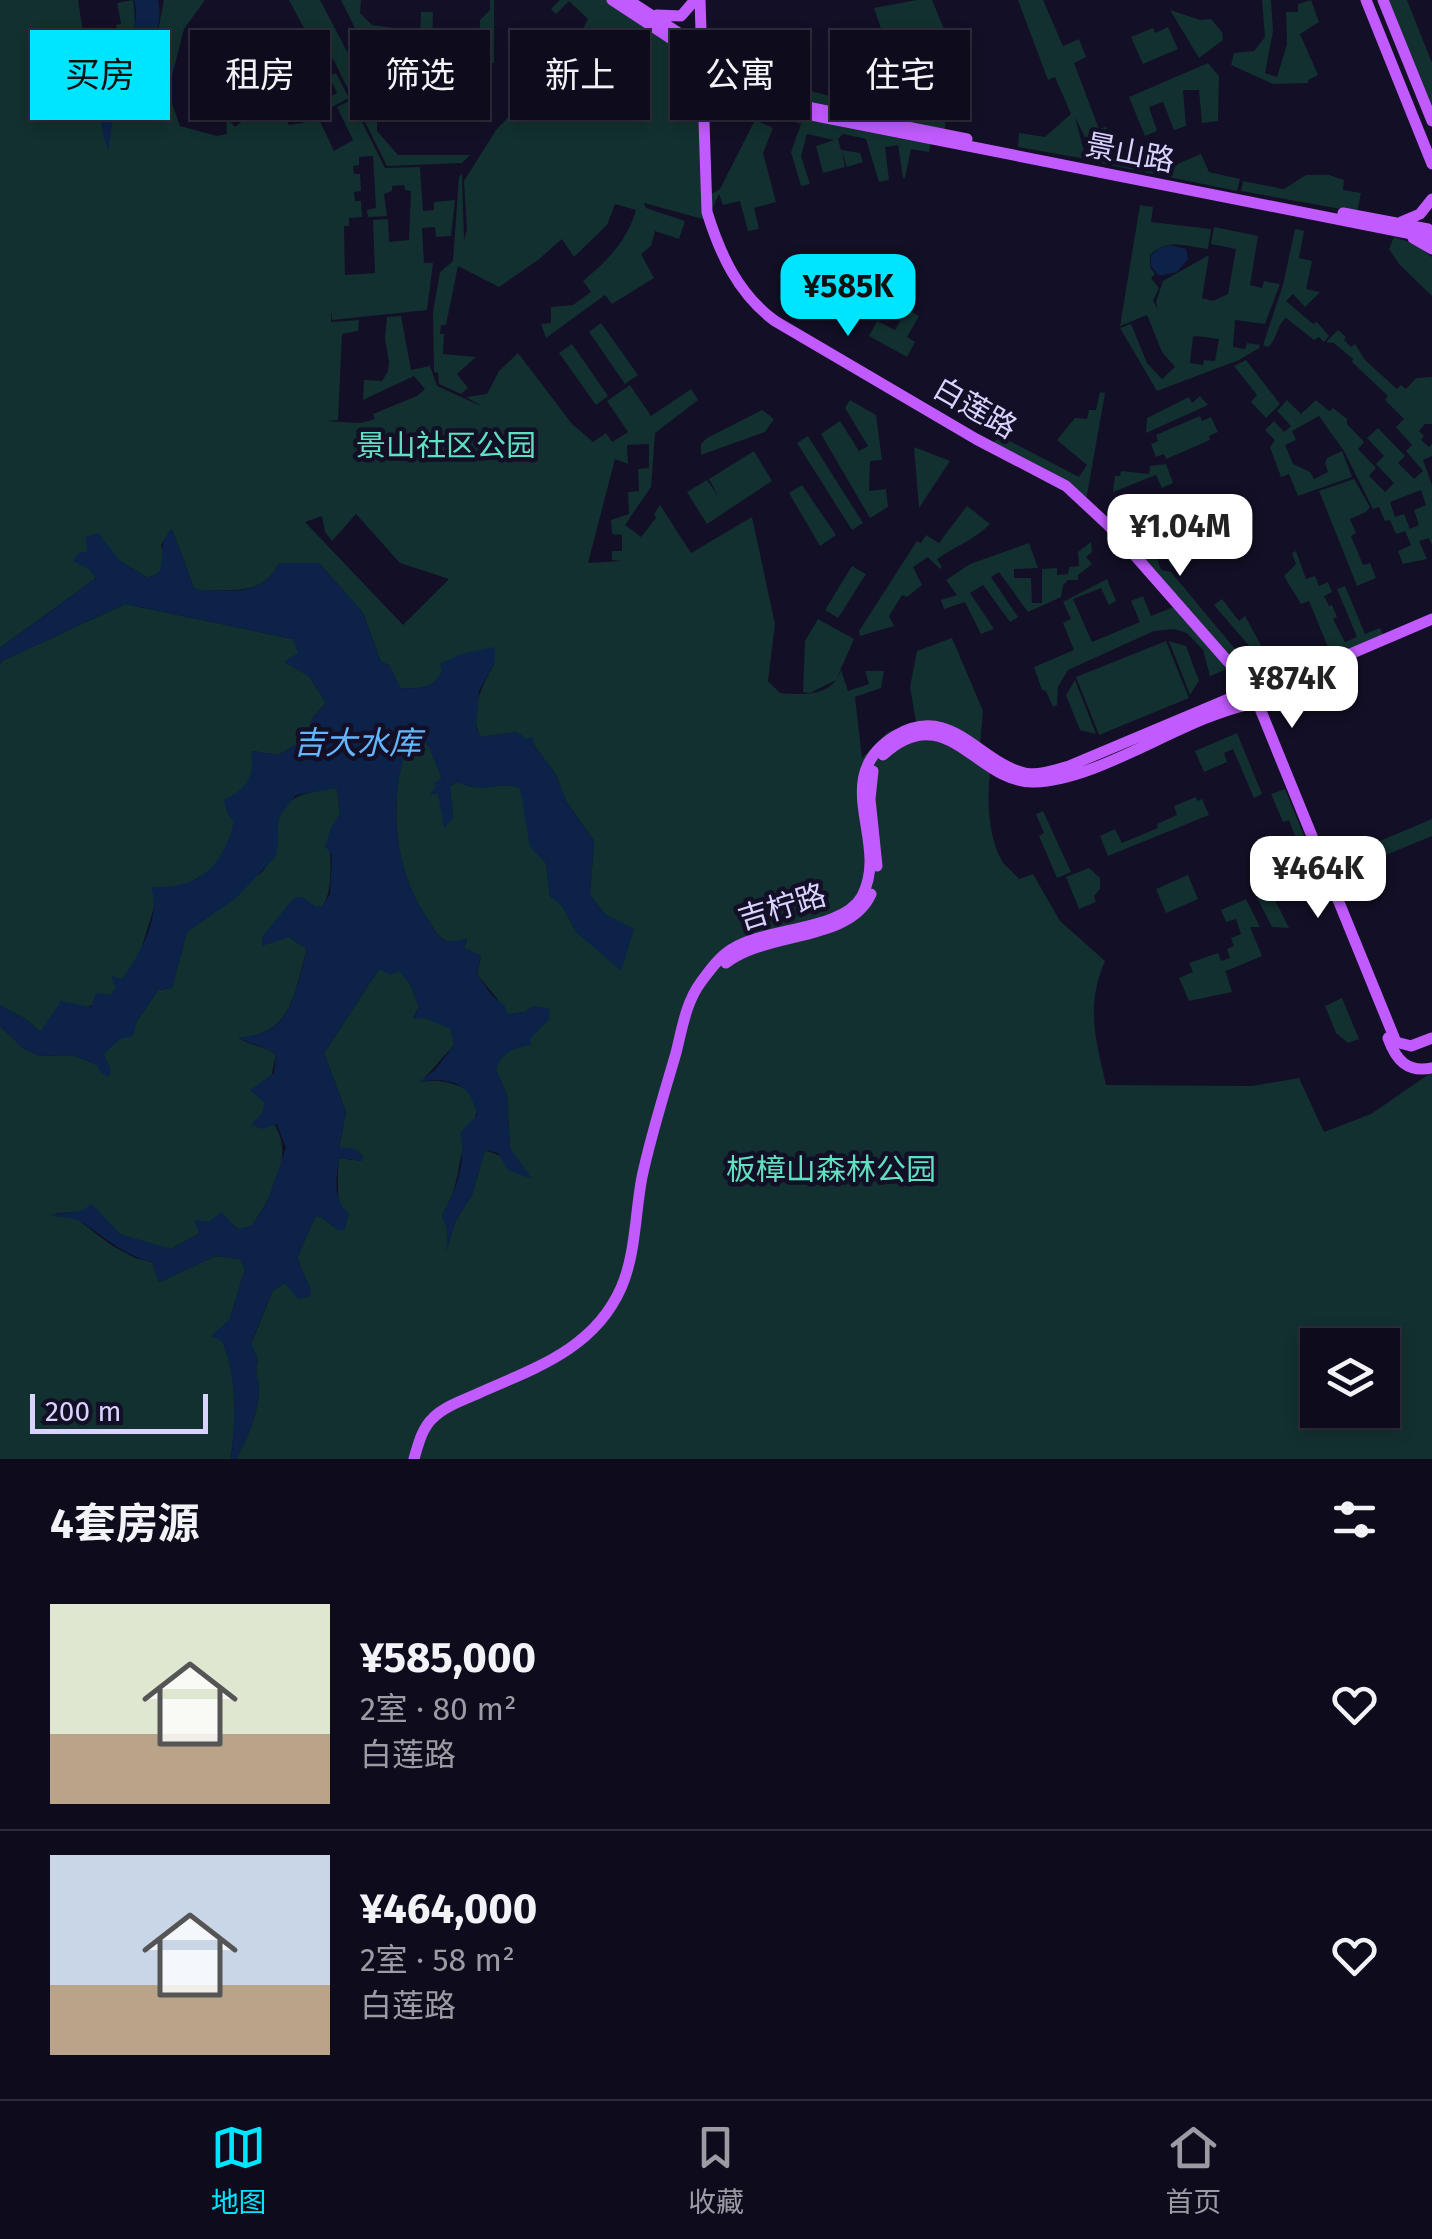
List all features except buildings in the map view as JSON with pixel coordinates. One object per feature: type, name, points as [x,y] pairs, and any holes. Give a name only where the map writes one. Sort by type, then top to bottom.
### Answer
[{"type":"main road","name":"景山路","points":[[612,0],[670,38]]},
{"type":"main road","name":"景山路","points":[[628,0],[671,30]]},
{"type":"main road","points":[[646,11],[675,17],[688,11],[697,0]]},
{"type":"main road","name":"白莲路","points":[[697,0],[700,30]]},
{"type":"main road","points":[[1366,0],[1432,164]]},
{"type":"main road","points":[[1382,0],[1432,121]]},
{"type":"main road","name":"景山路","points":[[810,108],[1432,234]]},
{"type":"main road","name":"景山路","points":[[810,117],[1393,226]]},
{"type":"main road","name":"白莲路","points":[[705,120],[708,212],[716,243],[750,298],[762,311],[806,339],[976,439],[1066,486],[1108,526],[1249,692],[1396,1042],[1411,1046],[1432,1038]]},
{"type":"main road","points":[[1393,226],[1420,214],[1432,198]]},
{"type":"main road","points":[[1393,226],[1432,249]]},
{"type":"main road","name":"吉柠路","points":[[417,1459],[424,1441],[442,1418],[568,1358],[607,1324],[632,1272],[650,1174],[698,999],[715,974],[734,956],[847,922],[862,912],[876,880],[870,787],[882,756],[906,739],[937,736],[957,743],[1015,780],[1044,782],[1093,766],[1249,692],[1432,620]]},
{"type":"main road","name":"白莲路","points":[[1249,692],[1392,1048],[1408,1067],[1432,1068]]},
{"type":"green space","name":"板樟山森林公园","points":[[0,0],[78,0],[83,30],[30,30],[30,120],[170,120],[170,98],[180,126],[217,136],[227,134],[226,120],[235,127],[244,120],[286,120],[289,125],[319,120],[334,151],[353,140],[337,107],[350,100],[350,120],[361,120],[385,168],[420,167],[423,211],[434,210],[434,202],[455,200],[451,236],[436,237],[435,227],[422,228],[424,263],[433,263],[427,310],[332,320],[331,309],[331,322],[359,320],[358,331],[342,334],[338,420],[326,421],[361,423],[375,419],[373,414],[425,389],[414,376],[363,400],[364,380],[382,381],[388,371],[387,317],[401,316],[411,370],[430,366],[437,386],[483,407],[466,397],[487,394],[499,371],[518,353],[572,424],[593,442],[606,433],[612,442],[628,432],[607,401],[630,385],[651,416],[691,389],[698,400],[655,433],[651,487],[625,525],[641,537],[656,518],[654,514],[660,505],[691,553],[752,517],[775,624],[768,681],[780,693],[824,690],[841,670],[848,691],[869,684],[865,671],[884,671],[881,688],[855,697],[862,758],[888,732],[916,722],[910,687],[917,651],[952,638],[983,711],[980,746],[993,756],[989,809],[997,850],[1019,879],[1033,874],[1060,921],[1105,961],[1094,1008],[1106,1085],[1252,1086],[1299,1078],[1324,1132],[1371,1114],[1432,1072],[1432,1459],[236,1459],[258,1402],[258,1360],[251,1344],[273,1290],[285,1283],[309,1297],[311,1291],[297,1258],[315,1217],[338,1230],[339,1158],[362,1161],[339,1148],[346,1112],[324,1053],[379,969],[399,970],[410,984],[419,1007],[413,1018],[425,1018],[451,1028],[454,1045],[421,1082],[451,1083],[474,1098],[474,1122],[463,1148],[454,1190],[442,1215],[448,1231],[447,1249],[455,1222],[472,1195],[485,1150],[519,1163],[510,1148],[507,1095],[496,1070],[500,1057],[529,1039],[549,1019],[524,1012],[507,1014],[477,974],[481,956],[464,948],[467,940],[451,942],[441,938],[415,897],[401,859],[396,818],[403,756],[424,742],[429,746],[442,779],[431,794],[438,793],[453,818],[450,786],[458,782],[476,787],[521,788],[530,846],[546,863],[550,896],[562,905],[576,932],[605,914],[590,895],[594,841],[534,745],[516,732],[481,737],[476,709],[495,662],[442,672],[424,687],[400,688],[389,665],[381,662],[363,613],[319,563],[279,563],[264,581],[246,589],[200,590],[194,588],[172,529],[161,545],[165,559],[159,573],[148,578],[120,561],[90,570],[96,578],[0,648]],"holes":[[[373,156],[376,208],[367,210],[368,217],[387,216],[384,194],[392,191],[392,186],[404,185],[405,190],[411,191],[409,240],[389,242],[388,219],[373,220],[375,273],[345,275],[344,226],[349,226],[349,218],[362,217],[361,201],[355,201],[354,192],[361,191],[360,174],[354,174],[353,166],[359,165],[359,157]],[[649,444],[649,468],[638,469],[639,491],[628,492],[629,514],[611,520],[612,534],[622,535],[622,551],[612,551],[612,560],[621,561],[588,563],[615,459],[628,464],[627,445]],[[356,514],[400,563],[449,579],[403,625],[305,522],[322,516],[325,532],[332,541]]]},
{"type":"green space","points":[[133,0],[134,30],[117,30],[116,25],[121,24],[117,3]]},
{"type":"green space","name":"板樟山森林公园","points":[[164,0],[205,0],[184,29],[170,84],[170,30],[158,30]]},
{"type":"green space","points":[[289,0],[320,0],[350,57],[350,90],[333,59],[330,60],[330,30],[305,30]]},
{"type":"green space","points":[[341,0],[361,0],[360,13],[372,25],[394,28],[356,30]]},
{"type":"green space","points":[[490,0],[494,0],[494,63],[490,63],[490,30],[480,30],[480,20],[490,10]]},
{"type":"green space","points":[[560,0],[612,0],[670,39],[670,120],[701,120],[710,221],[644,203],[646,208],[685,221],[679,239],[655,231],[651,246],[641,254],[654,278],[612,304],[605,295],[546,338],[541,324],[551,323],[551,307],[573,305],[591,292],[583,281],[616,249],[636,210],[615,204],[607,225],[574,257],[562,239],[499,287],[458,266],[446,325],[441,325],[440,334],[444,334],[443,354],[476,357],[457,374],[468,388],[461,394],[439,384],[438,373],[434,372],[433,312],[440,272],[453,261],[459,177],[462,174],[464,240],[464,181],[496,130],[510,116],[510,120],[650,120],[650,30],[582,30],[588,19],[569,1],[556,14],[551,9]]},
{"type":"green space","points":[[932,0],[944,30],[882,30],[874,8]]},
{"type":"green space","points":[[1018,0],[1043,0],[1063,46],[1079,39],[1086,57],[1074,63],[1099,129],[1106,127],[1114,146],[1132,138],[1141,159],[1167,148],[1175,165],[1201,154],[1209,172],[1240,179],[1237,191],[1091,161],[1087,141],[1075,117],[1086,159],[1018,147],[1019,133],[1045,137],[1071,114],[1055,77],[1048,80]]},
{"type":"green space","points":[[1262,0],[1271,0],[1273,31],[1265,73],[1277,77],[1287,44],[1286,12],[1298,12],[1298,4],[1311,0],[1319,22],[1300,34],[1318,75],[1308,83],[1273,84],[1231,65],[1234,53],[1254,51],[1265,37]]},
{"type":"green space","points":[[1385,0],[1407,0],[1432,63],[1432,115]]},
{"type":"green space","points":[[1170,10],[1200,20],[1211,19],[1222,32],[1223,40],[1199,58]]},
{"type":"green space","points":[[421,12],[433,12],[433,30],[420,30]]},
{"type":"green space","points":[[1168,27],[1178,49],[1143,64],[1131,37]]},
{"type":"green space","points":[[1208,63],[1219,76],[1218,121],[1202,123],[1199,90],[1183,90],[1186,126],[1174,130],[1163,102],[1149,107],[1157,131],[1145,136],[1129,97]]},
{"type":"green space","name":"板樟山森林公园","points":[[336,73],[349,98],[330,108],[330,97],[337,93],[330,76]]},
{"type":"green space","points":[[810,91],[830,96],[830,109],[810,104]]},
{"type":"green space","points":[[810,113],[931,141],[929,152],[911,149],[905,178],[898,145],[885,147],[889,180],[879,182],[866,139],[843,134],[838,139],[841,150],[860,153],[863,162],[847,167],[842,152],[845,167],[823,173],[816,146],[834,140],[807,134],[801,156],[810,184],[801,186],[791,152],[801,124],[789,120],[810,120]]},
{"type":"green space","points":[[364,120],[377,120],[377,131],[398,155],[470,155],[462,163],[387,166]]},
{"type":"green space","points":[[755,120],[773,128],[763,153],[776,202],[754,208],[759,229],[748,231],[740,201],[723,205],[719,194],[710,213],[708,196],[720,189]]},
{"type":"green space","points":[[878,120],[946,120],[944,134]]},
{"type":"green space","points":[[1306,175],[1329,175],[1344,180],[1343,190],[1361,193],[1357,212],[1241,191],[1243,181],[1284,189]]},
{"type":"green space","points":[[1140,205],[1153,207],[1151,222],[1211,229],[1208,249],[1170,245],[1150,255],[1150,267],[1155,274],[1151,278],[1159,288],[1153,301],[1158,309],[1156,302],[1163,281],[1209,255],[1202,298],[1213,301],[1228,294],[1236,249],[1211,244],[1214,227],[1258,236],[1250,285],[1262,288],[1264,281],[1280,284],[1265,324],[1235,320],[1233,347],[1245,349],[1247,343],[1260,345],[1259,348],[1239,360],[1157,391],[1120,328],[1131,324],[1147,363],[1162,379],[1175,367],[1162,352],[1147,315],[1120,326]],"holes":[[[1193,337],[1219,339],[1215,361],[1204,360],[1203,365],[1190,363]]]},
{"type":"green space","points":[[1295,229],[1304,231],[1299,258],[1312,261],[1306,289],[1320,292],[1305,307],[1293,294],[1286,301],[1313,324],[1317,322],[1329,336],[1324,342],[1319,337],[1314,340],[1286,318],[1268,347],[1263,345],[1283,285]]},
{"type":"green space","points":[[1394,237],[1415,244],[1432,257],[1432,296],[1389,249]]},
{"type":"green space","points":[[907,309],[919,316],[907,337],[915,342],[907,357],[869,336],[877,321],[895,330]]},
{"type":"green space","points":[[601,323],[638,375],[625,384],[589,332]]},
{"type":"green space","points":[[1338,330],[1397,389],[1401,385],[1406,389],[1416,378],[1432,377],[1432,424],[1425,424],[1419,431],[1424,436],[1421,440],[1429,447],[1432,444],[1432,456],[1423,460],[1432,485],[1432,545],[1429,538],[1419,541],[1427,559],[1403,564],[1398,551],[1411,545],[1405,531],[1396,534],[1379,507],[1373,509],[1344,451],[1319,416],[1292,431],[1296,440],[1285,445],[1293,464],[1310,472],[1314,479],[1328,472],[1327,458],[1342,451],[1352,477],[1298,496],[1289,474],[1281,477],[1270,447],[1275,440],[1265,430],[1274,421],[1284,432],[1291,426],[1277,411],[1287,400],[1301,414],[1316,400],[1347,419],[1364,442],[1358,449],[1376,468],[1369,476],[1385,492],[1394,483],[1376,464],[1384,456],[1367,438],[1378,428],[1405,456],[1398,463],[1414,479],[1423,471],[1406,451],[1412,445],[1396,427],[1404,419],[1385,400],[1388,396],[1353,359],[1334,343],[1326,342]],"holes":[[[1421,490],[1426,505],[1414,510],[1419,525],[1410,529],[1404,514],[1395,517],[1390,502]]]},
{"type":"green space","points":[[572,344],[608,396],[596,405],[559,353]]},
{"type":"green space","points":[[1246,360],[1280,404],[1266,418],[1251,402],[1257,395],[1234,366]]},
{"type":"green space","points":[[1100,392],[1105,393],[1086,501],[991,445],[1000,436],[1079,477],[1087,465],[1057,440],[1075,418],[1087,419],[1089,410],[1096,410]]},
{"type":"green space","points":[[1200,396],[1208,405],[1146,433],[1147,418],[1189,397],[1192,403]]},
{"type":"green space","points":[[850,400],[876,415],[882,460],[870,461],[869,491],[886,489],[888,507],[870,518],[821,434],[840,421],[859,451],[868,446],[845,408]]},
{"type":"green space","points":[[762,410],[774,419],[765,432],[701,455],[701,444],[707,438]]},
{"type":"green space","points":[[1200,416],[1202,421],[1211,417],[1218,432],[1209,436],[1210,440],[1166,459],[1164,454],[1156,457],[1151,444],[1158,441],[1156,435]]},
{"type":"green space","points":[[808,436],[863,523],[852,530],[797,443]]},
{"type":"green space","points":[[914,447],[950,461],[919,508]]},
{"type":"green space","points":[[754,451],[772,481],[707,524],[687,492],[707,480],[718,496],[709,479]]},
{"type":"green space","points":[[1166,464],[1173,483],[1162,488],[1156,475],[1113,492],[1115,476],[1120,476],[1121,471],[1149,474],[1150,466]]},
{"type":"green space","points":[[1354,479],[1370,507],[1350,519],[1356,533],[1351,536],[1363,565],[1370,563],[1376,578],[1357,586],[1319,491]]},
{"type":"green space","points":[[802,485],[836,535],[820,546],[789,493]]},
{"type":"green space","points":[[967,506],[990,524],[937,559],[940,569],[928,557],[913,567],[922,585],[907,597],[902,595],[889,616],[894,626],[860,636],[859,631],[917,541],[921,543],[926,535],[939,543]]},
{"type":"green space","points":[[1167,512],[1173,528],[1189,521],[1195,538],[1185,542],[1181,534],[1173,537],[1181,559],[1171,567],[1151,533],[1159,515]]},
{"type":"green space","points":[[1143,540],[1148,554],[1155,552],[1161,570],[1171,572],[1240,655],[1236,660],[1251,648],[1214,605],[1222,599],[1239,621],[1245,616],[1262,647],[1252,650],[1259,667],[1268,663],[1272,670],[1331,647],[1309,601],[1301,604],[1284,576],[1296,564],[1292,553],[1296,551],[1306,579],[1315,576],[1319,586],[1328,582],[1332,592],[1324,596],[1332,605],[1337,617],[1333,619],[1345,642],[1357,637],[1337,589],[1345,586],[1365,634],[1380,628],[1384,638],[1255,694],[1131,551]]},
{"type":"green space","points":[[1091,542],[1092,552],[1086,557],[1092,564],[1078,575],[1078,580],[1068,580],[1061,597],[1028,612],[999,572],[991,577],[1018,617],[1010,622],[983,585],[970,593],[994,629],[981,634],[965,602],[944,609],[941,600],[957,595],[946,580],[970,564],[1029,543],[1038,568],[1014,569],[1014,578],[1031,578],[1032,603],[1042,603],[1042,569],[1057,568],[1057,575],[1068,574],[1069,567],[1079,566],[1078,552]]},
{"type":"green space","points":[[852,566],[866,574],[838,618],[825,610]]},
{"type":"green space","points":[[1107,579],[1116,601],[1109,605],[1101,588],[1073,599],[1092,642],[1140,622],[1131,601],[1143,596],[1151,616],[1174,607],[1192,627],[1190,630],[1193,628],[1230,668],[1210,676],[1203,650],[1187,633],[1174,629],[1154,631],[1068,670],[1053,707],[1034,667],[1074,650],[1063,623],[1071,619],[1063,602]]},
{"type":"green space","points":[[125,604],[293,639],[299,653],[285,662],[309,676],[326,703],[312,718],[306,738],[279,755],[252,751],[254,773],[243,791],[226,852],[212,870],[156,901],[139,956],[122,980],[112,976],[116,988],[111,995],[40,1032],[0,1005],[0,665]]},
{"type":"green space","points":[[818,619],[854,639],[836,680],[810,693],[803,692],[805,641]]},
{"type":"green space","points":[[1166,641],[1189,698],[1099,735],[1076,677]]},
{"type":"green space","points":[[1169,641],[1186,646],[1199,681],[1190,695]]},
{"type":"green space","points":[[1075,680],[1096,734],[1080,730],[1066,695]]},
{"type":"green space","points":[[1237,733],[1262,794],[1254,798],[1233,749],[1224,753],[1227,762],[1204,772],[1195,751]]},
{"type":"green space","points":[[337,788],[340,814],[332,835],[328,895],[323,906],[314,906],[302,897],[289,937],[307,949],[294,995],[281,1020],[271,1029],[239,1038],[276,1055],[263,1112],[281,1138],[280,1168],[269,1198],[252,1226],[238,1229],[225,1217],[195,1221],[200,1233],[171,1249],[113,1231],[87,1214],[53,1214],[77,1219],[111,1245],[152,1262],[159,1282],[216,1256],[240,1259],[245,1269],[223,1342],[233,1374],[235,1420],[231,1459],[0,1459],[0,1026],[24,1049],[40,1056],[73,1055],[111,1071],[103,1054],[137,1021],[158,990],[172,988],[187,932],[234,897],[269,863],[282,810],[305,794]]},
{"type":"green space","points":[[1285,789],[1319,873],[1310,877],[1289,820],[1283,822],[1271,794]]},
{"type":"green space","points":[[1196,797],[1197,801],[1202,799],[1209,815],[1108,856],[1100,836],[1115,829],[1122,843],[1158,828],[1157,824],[1177,815],[1174,806]]},
{"type":"green space","points":[[1043,811],[1071,872],[1057,878],[1039,836],[1044,833],[1036,814]]},
{"type":"green space","points":[[1432,819],[1432,836],[1381,857],[1375,843]]},
{"type":"green space","points":[[1089,868],[1100,878],[1100,889],[1094,896],[1096,902],[1079,909],[1066,877]]},
{"type":"green space","points":[[1188,875],[1198,899],[1166,913],[1156,889]]},
{"type":"green space","points":[[1269,888],[1289,928],[1272,927],[1255,894]]},
{"type":"green space","points":[[1246,899],[1260,927],[1250,927],[1262,956],[1225,969],[1232,992],[1189,1001],[1179,978],[1193,972],[1189,963],[1218,953],[1221,961],[1230,958],[1227,949],[1234,946],[1231,938],[1241,934],[1236,919],[1226,922],[1221,910]]},
{"type":"green space","points":[[1342,998],[1359,1039],[1348,1043],[1336,1033],[1325,1006]]},
{"type":"water","points":[[134,0],[158,0],[158,30],[134,30]]},
{"type":"water","points":[[101,120],[113,120],[108,151]]},
{"type":"water","points":[[1170,245],[1186,249],[1188,259],[1177,272],[1159,276],[1151,266],[1151,255]]},
{"type":"water","name":"吉大水库","points":[[172,529],[194,588],[200,590],[246,589],[264,582],[279,563],[319,563],[363,613],[381,662],[389,665],[401,688],[430,685],[442,672],[440,664],[461,654],[494,647],[495,662],[479,691],[476,728],[481,737],[516,732],[526,739],[533,737],[534,745],[556,775],[566,801],[594,841],[590,895],[605,914],[634,929],[621,971],[576,932],[562,906],[550,896],[546,863],[530,847],[520,788],[477,788],[457,782],[450,786],[453,818],[444,828],[438,793],[429,795],[436,786],[433,783],[442,779],[429,747],[423,742],[404,756],[396,818],[401,859],[434,930],[446,941],[467,938],[464,948],[481,956],[477,974],[492,996],[505,1006],[507,1014],[534,1006],[550,1009],[549,1019],[530,1039],[531,1045],[509,1052],[496,1070],[507,1095],[510,1148],[532,1179],[508,1170],[498,1153],[485,1150],[472,1195],[455,1222],[446,1252],[448,1231],[442,1215],[459,1176],[460,1133],[477,1115],[469,1095],[457,1084],[440,1080],[419,1082],[435,1070],[454,1045],[451,1029],[425,1018],[413,1019],[419,1007],[410,984],[399,971],[390,975],[379,969],[324,1053],[346,1112],[339,1147],[355,1149],[363,1156],[362,1161],[339,1158],[338,1195],[349,1214],[345,1230],[315,1217],[297,1258],[311,1291],[309,1297],[298,1299],[285,1283],[273,1290],[251,1343],[258,1360],[258,1402],[236,1459],[231,1459],[231,1372],[223,1342],[211,1336],[230,1319],[245,1269],[240,1259],[216,1256],[159,1282],[152,1262],[123,1250],[77,1220],[49,1215],[81,1211],[92,1204],[120,1234],[171,1249],[200,1233],[194,1220],[208,1222],[222,1212],[237,1229],[252,1226],[267,1202],[286,1148],[277,1124],[263,1129],[251,1125],[263,1112],[265,1103],[250,1090],[274,1073],[276,1055],[238,1037],[270,1029],[294,996],[307,949],[289,937],[262,946],[262,937],[294,898],[302,897],[314,906],[323,906],[330,894],[332,854],[325,847],[340,814],[337,788],[296,795],[287,805],[279,819],[276,856],[235,899],[187,932],[172,988],[158,990],[137,1021],[133,1036],[120,1039],[104,1054],[111,1071],[108,1077],[97,1065],[73,1055],[40,1056],[24,1049],[0,1026],[0,1005],[40,1032],[61,1001],[91,1007],[96,993],[111,995],[116,988],[111,976],[122,979],[147,935],[154,910],[151,887],[183,884],[215,863],[234,822],[224,800],[248,781],[252,751],[279,755],[305,739],[312,718],[326,703],[309,676],[284,662],[298,653],[293,639],[125,604],[0,665],[0,648],[96,578],[73,561],[79,553],[87,551],[86,537],[98,533],[120,561],[148,578],[159,573],[163,543]]},
{"type":"park label","name":"景山社区公园","points":[[446,446]]}]
